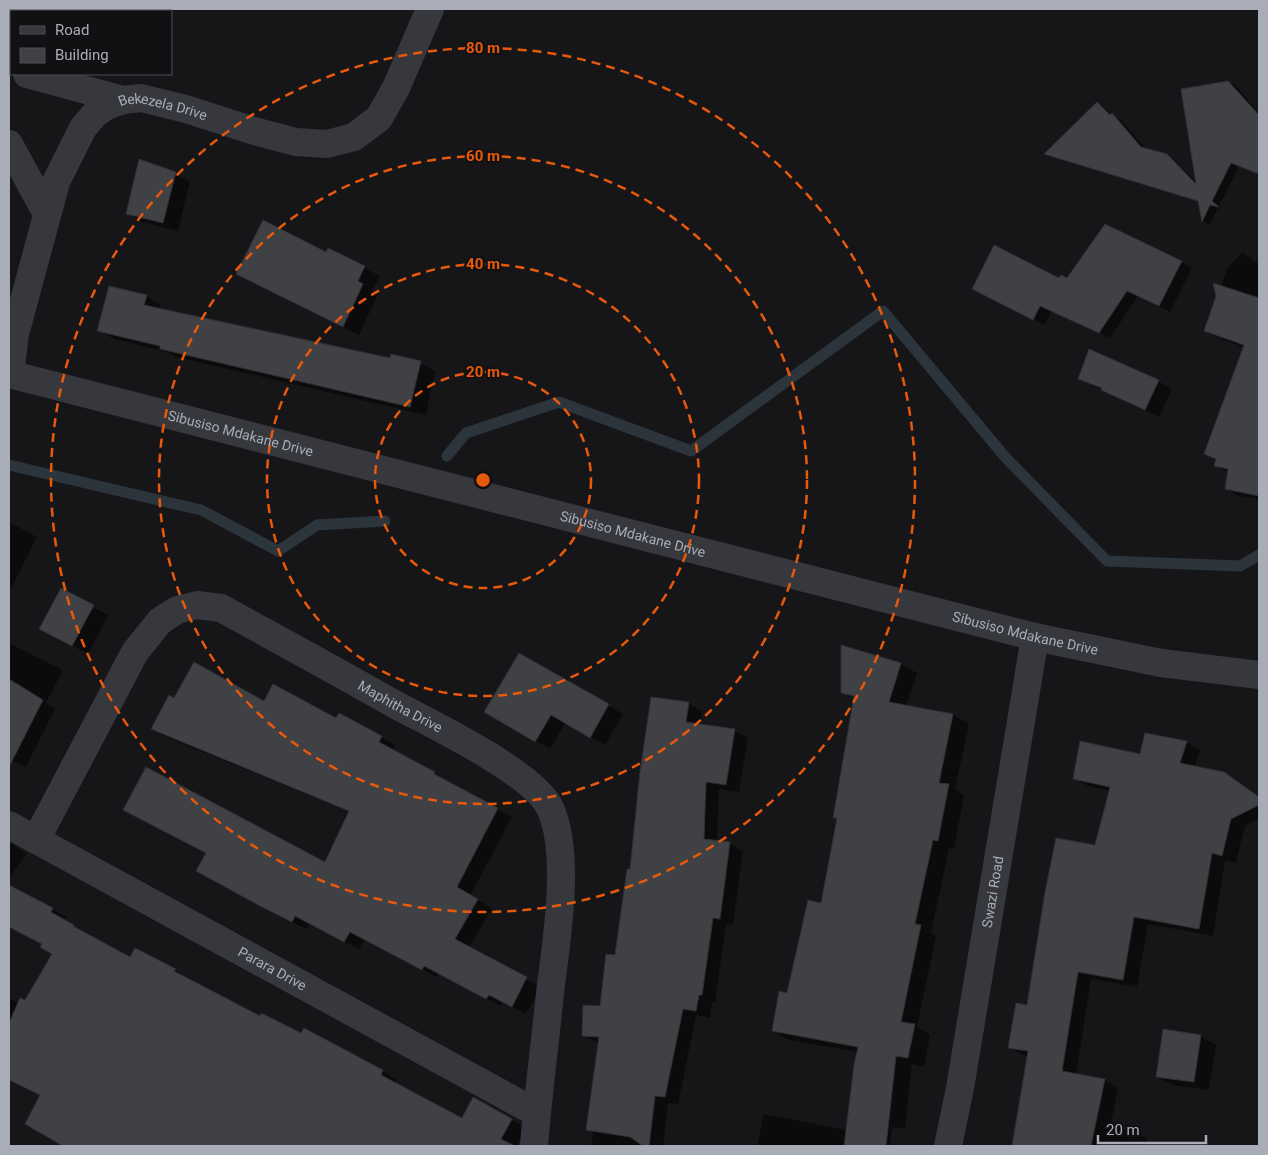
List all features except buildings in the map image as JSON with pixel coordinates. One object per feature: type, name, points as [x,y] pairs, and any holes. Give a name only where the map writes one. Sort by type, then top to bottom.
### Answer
[{"type":"street","name":"Bekezela Drive","points":[[9,374],[15,334],[56,182],[83,128],[94,115],[106,106],[123,100],[142,98],[296,142],[327,144],[354,137],[379,118],[396,88],[430,9]]},
{"type":"street","points":[[31,75],[123,100]]},
{"type":"street","points":[[9,144],[47,214]]},
{"type":"street","name":"Sibusiso Mdakane Drive","points":[[9,374],[1035,637],[1161,663],[1259,675]]},
{"type":"street","name":"Maphitha Drive","points":[[36,840],[135,652],[160,622],[177,610],[197,605],[221,608],[476,749],[513,772],[535,789],[548,805],[555,823],[560,846],[560,908],[534,1146]]},
{"type":"street","name":"Swazi Road","points":[[948,1146],[962,1078],[1035,637]]},
{"type":"street","name":"Parara Drive","points":[[9,825],[537,1113]]},
{"type":"waterway","points":[[447,456],[466,433],[559,402],[691,451],[883,311],[1006,458],[1107,561],[1240,566],[1259,555]]},
{"type":"waterway","points":[[9,465],[201,510],[278,551],[317,525],[385,521]]}]
